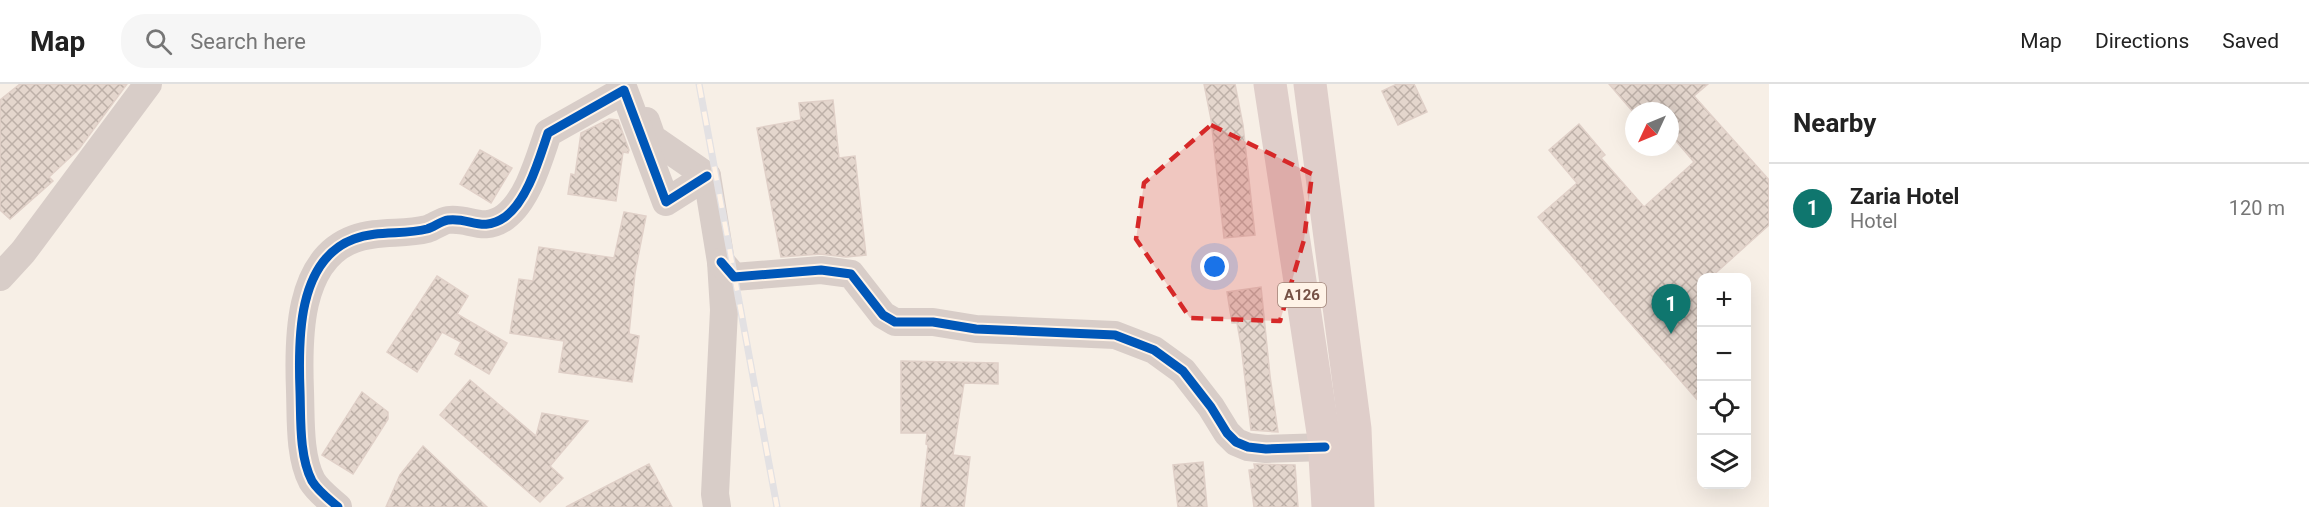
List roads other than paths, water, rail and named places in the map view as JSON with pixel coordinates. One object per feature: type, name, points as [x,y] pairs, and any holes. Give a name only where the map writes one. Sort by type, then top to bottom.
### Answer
[{"type":"highway","name":"A126","points":[[1270,84],[1325,447],[1328,507]]},
{"type":"highway","name":"A126","points":[[1310,84],[1355,429],[1358,507]]},
{"type":"street","points":[[0,277],[30,243],[148,84]]},
{"type":"street","points":[[633,84],[652,138],[707,176],[721,262],[724,310],[715,494],[717,507]]},
{"type":"street","points":[[338,507],[312,482],[304,451],[301,415],[298,354],[303,316],[322,259],[337,247],[356,238],[427,229],[448,220],[485,226],[506,217],[530,185],[548,133],[624,90],[666,202],[707,176]]},
{"type":"street","points":[[721,262],[735,277],[821,270],[851,274],[883,315],[896,322],[933,322],[976,329],[1115,335],[1154,350],[1183,371],[1211,407],[1227,433],[1236,442],[1248,447],[1266,449],[1325,447]]},
{"type":"railway","points":[[699,84],[777,507]]},
{"type":"place","name":"Zaria Hotel","points":[[1671,334]]}]
